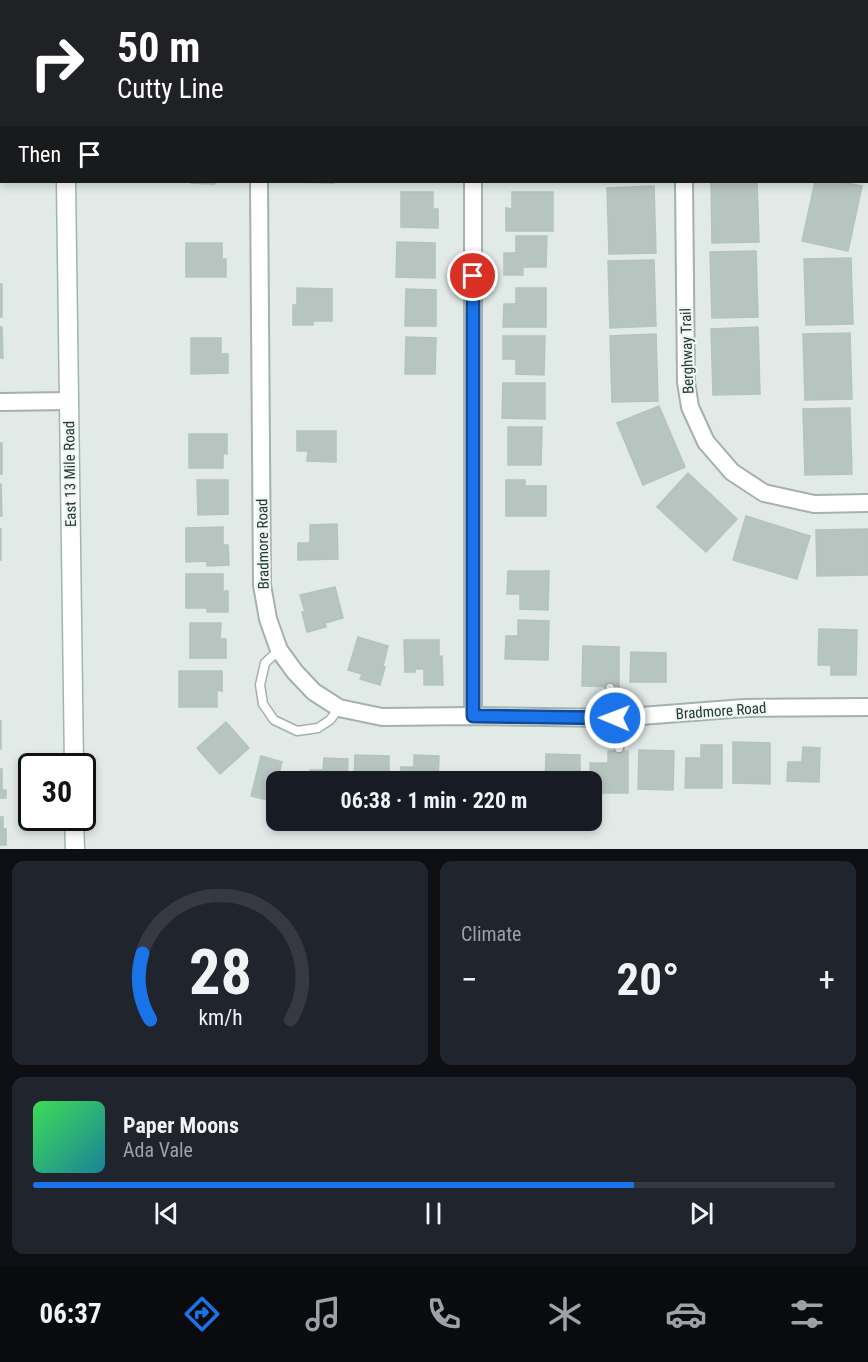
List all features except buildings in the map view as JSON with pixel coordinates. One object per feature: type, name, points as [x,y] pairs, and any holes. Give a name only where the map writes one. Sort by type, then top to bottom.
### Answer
[{"type":"main road","name":"East 13 Mile Road","points":[[66,183],[74,753]]},
{"type":"main road","points":[[74,831],[75,849]]},
{"type":"street","name":"Bradmore Road","points":[[259,183],[262,585],[268,619],[279,650],[314,692],[339,708],[382,717],[615,718],[744,708],[868,706]]},
{"type":"street","points":[[473,183],[473,716]]},
{"type":"street","name":"Berghway Trail","points":[[684,183],[686,382],[690,407],[706,442],[732,472],[764,492],[814,504],[868,503]]},
{"type":"street","points":[[0,402],[69,402]]},
{"type":"lane","points":[[279,650],[265,663],[260,685],[262,704],[274,720],[297,731],[318,728],[330,720],[339,708]]},
{"type":"lane","points":[[610,688],[610,703],[620,734],[619,748]]},
{"type":"route","points":[[473,276],[473,716],[615,718]]}]
